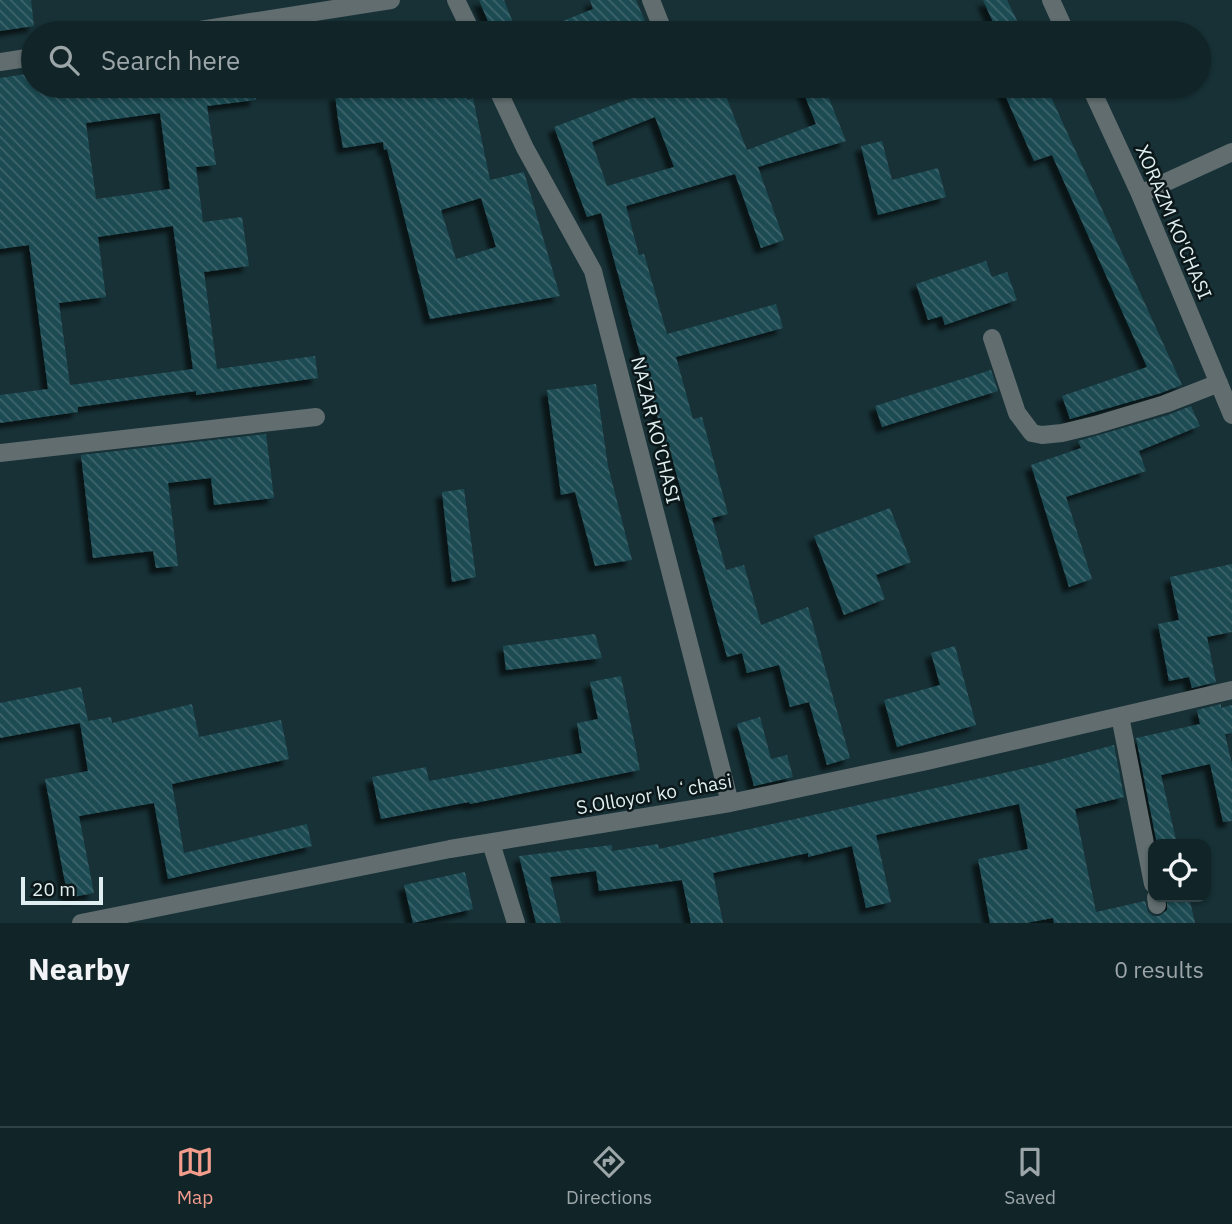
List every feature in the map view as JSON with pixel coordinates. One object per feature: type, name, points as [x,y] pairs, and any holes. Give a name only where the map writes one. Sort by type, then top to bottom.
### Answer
[{"type":"street","points":[[257,21],[391,0]]},
{"type":"street","points":[[456,0],[466,21]]},
{"type":"street","points":[[651,0],[659,21]]},
{"type":"street","points":[[1051,0],[1061,21]]},
{"type":"street","points":[[0,62],[21,59]]},
{"type":"street","name":"NAZAR KO'CHASI","points":[[502,98],[525,148],[593,271],[730,803]]},
{"type":"street","name":"XORAZM KO'CHASI","points":[[1096,98],[1140,194],[1231,407]]},
{"type":"street","points":[[1140,194],[1232,152]]},
{"type":"street","points":[[992,338],[1017,413],[1032,433],[1042,435],[1095,425],[1165,404],[1219,383]]},
{"type":"street","points":[[0,453],[316,417]]},
{"type":"street","name":"S.Olloyor koʻchasi","points":[[86,922],[450,849],[730,803],[927,761],[1232,690]]},
{"type":"street","points":[[1120,716],[1148,859]]},
{"type":"street","points":[[491,843],[516,923]]},
{"type":"building","points":[[0,0],[31,0],[33,21],[21,21],[21,28],[0,31]]},
{"type":"building","points":[[479,0],[504,0],[512,21],[488,21]]},
{"type":"building","points":[[590,0],[636,0],[645,21],[563,21],[593,9]]},
{"type":"building","points":[[983,0],[1007,0],[1017,21],[993,21]]},
{"type":"building","points":[[21,75],[21,98],[256,98],[207,106],[216,165],[196,167],[203,222],[242,217],[249,266],[204,272],[217,369],[315,356],[318,378],[196,395],[196,391],[78,407],[78,412],[0,423],[0,395],[48,389],[29,245],[0,249],[0,78]],"holes":[[[160,113],[170,189],[96,199],[86,123]],[[173,226],[193,369],[70,385],[59,303],[106,297],[98,237]]]},
{"type":"building","points":[[335,98],[473,98],[490,180],[524,172],[560,296],[430,319],[387,149],[384,150],[383,142],[343,148]],"holes":[[[481,198],[496,247],[456,259],[441,210]]]},
{"type":"building","points":[[631,98],[727,98],[747,150],[816,124],[806,98],[829,98],[846,141],[758,167],[784,240],[761,248],[735,174],[626,206],[639,255],[644,254],[667,334],[776,304],[783,328],[676,357],[693,419],[702,417],[728,514],[712,518],[726,570],[744,565],[761,625],[808,607],[850,758],[827,765],[809,702],[790,707],[779,665],[747,673],[742,653],[727,657],[601,213],[587,217],[554,127]],"holes":[[[655,117],[674,167],[607,186],[592,142]]]},
{"type":"building","points":[[1006,98],[1051,98],[1182,385],[1070,419],[1062,396],[1147,367],[1052,155],[1034,161]]},
{"type":"building","points":[[882,141],[892,180],[938,168],[946,197],[878,215],[861,146]]},
{"type":"building","points":[[986,261],[992,277],[1007,272],[1017,300],[945,325],[942,316],[928,320],[916,284]]},
{"type":"building","points":[[991,370],[998,391],[882,427],[875,406]]},
{"type":"building","points":[[596,384],[608,466],[632,560],[595,566],[575,492],[561,495],[547,390]]},
{"type":"building","points":[[1191,406],[1200,426],[1139,451],[1146,471],[1066,497],[1092,579],[1069,587],[1031,465],[1081,448],[1078,441]]},
{"type":"building","points":[[266,434],[274,498],[214,505],[211,478],[168,483],[178,566],[156,568],[153,551],[93,558],[81,455]]},
{"type":"building","points":[[464,489],[476,577],[452,582],[442,492]]},
{"type":"building","points":[[890,508],[911,562],[876,575],[885,599],[844,615],[814,536]]},
{"type":"building","points":[[1232,564],[1232,632],[1207,637],[1216,682],[1192,688],[1189,677],[1169,681],[1158,624],[1179,620],[1170,577]]},
{"type":"building","points":[[595,634],[602,658],[506,670],[503,646]]},
{"type":"building","points":[[955,646],[976,725],[897,747],[884,700],[940,685],[931,653]]},
{"type":"building","points":[[621,676],[640,770],[381,819],[372,777],[426,767],[429,781],[582,753],[577,723],[598,719],[590,682]]},
{"type":"building","points":[[81,687],[88,721],[111,717],[112,723],[192,704],[199,737],[281,720],[289,759],[172,784],[184,853],[307,824],[312,846],[168,879],[154,803],[79,816],[94,893],[68,898],[45,779],[88,771],[80,723],[0,738],[0,703]]},
{"type":"building","points":[[1221,704],[1221,708],[1232,705],[1232,733],[1225,734],[1232,764],[1232,821],[1223,822],[1210,764],[1161,775],[1176,839],[1156,839],[1136,738],[1200,724],[1197,710]]},
{"type":"building","points":[[760,717],[771,759],[787,755],[793,777],[754,786],[737,724]]},
{"type":"building","points":[[1114,745],[1124,797],[1075,809],[1096,912],[1145,901],[1148,912],[1159,916],[1167,910],[1167,902],[1190,902],[1195,923],[1054,923],[1053,918],[1026,923],[990,923],[978,859],[1028,849],[1019,804],[876,835],[891,902],[866,908],[852,846],[808,857],[808,853],[713,873],[723,923],[691,923],[682,880],[599,891],[596,871],[550,877],[561,923],[536,923],[519,856],[612,845],[612,851],[658,844],[659,849],[1040,765]]},
{"type":"building","points":[[465,872],[473,909],[413,923],[404,885]]}]
